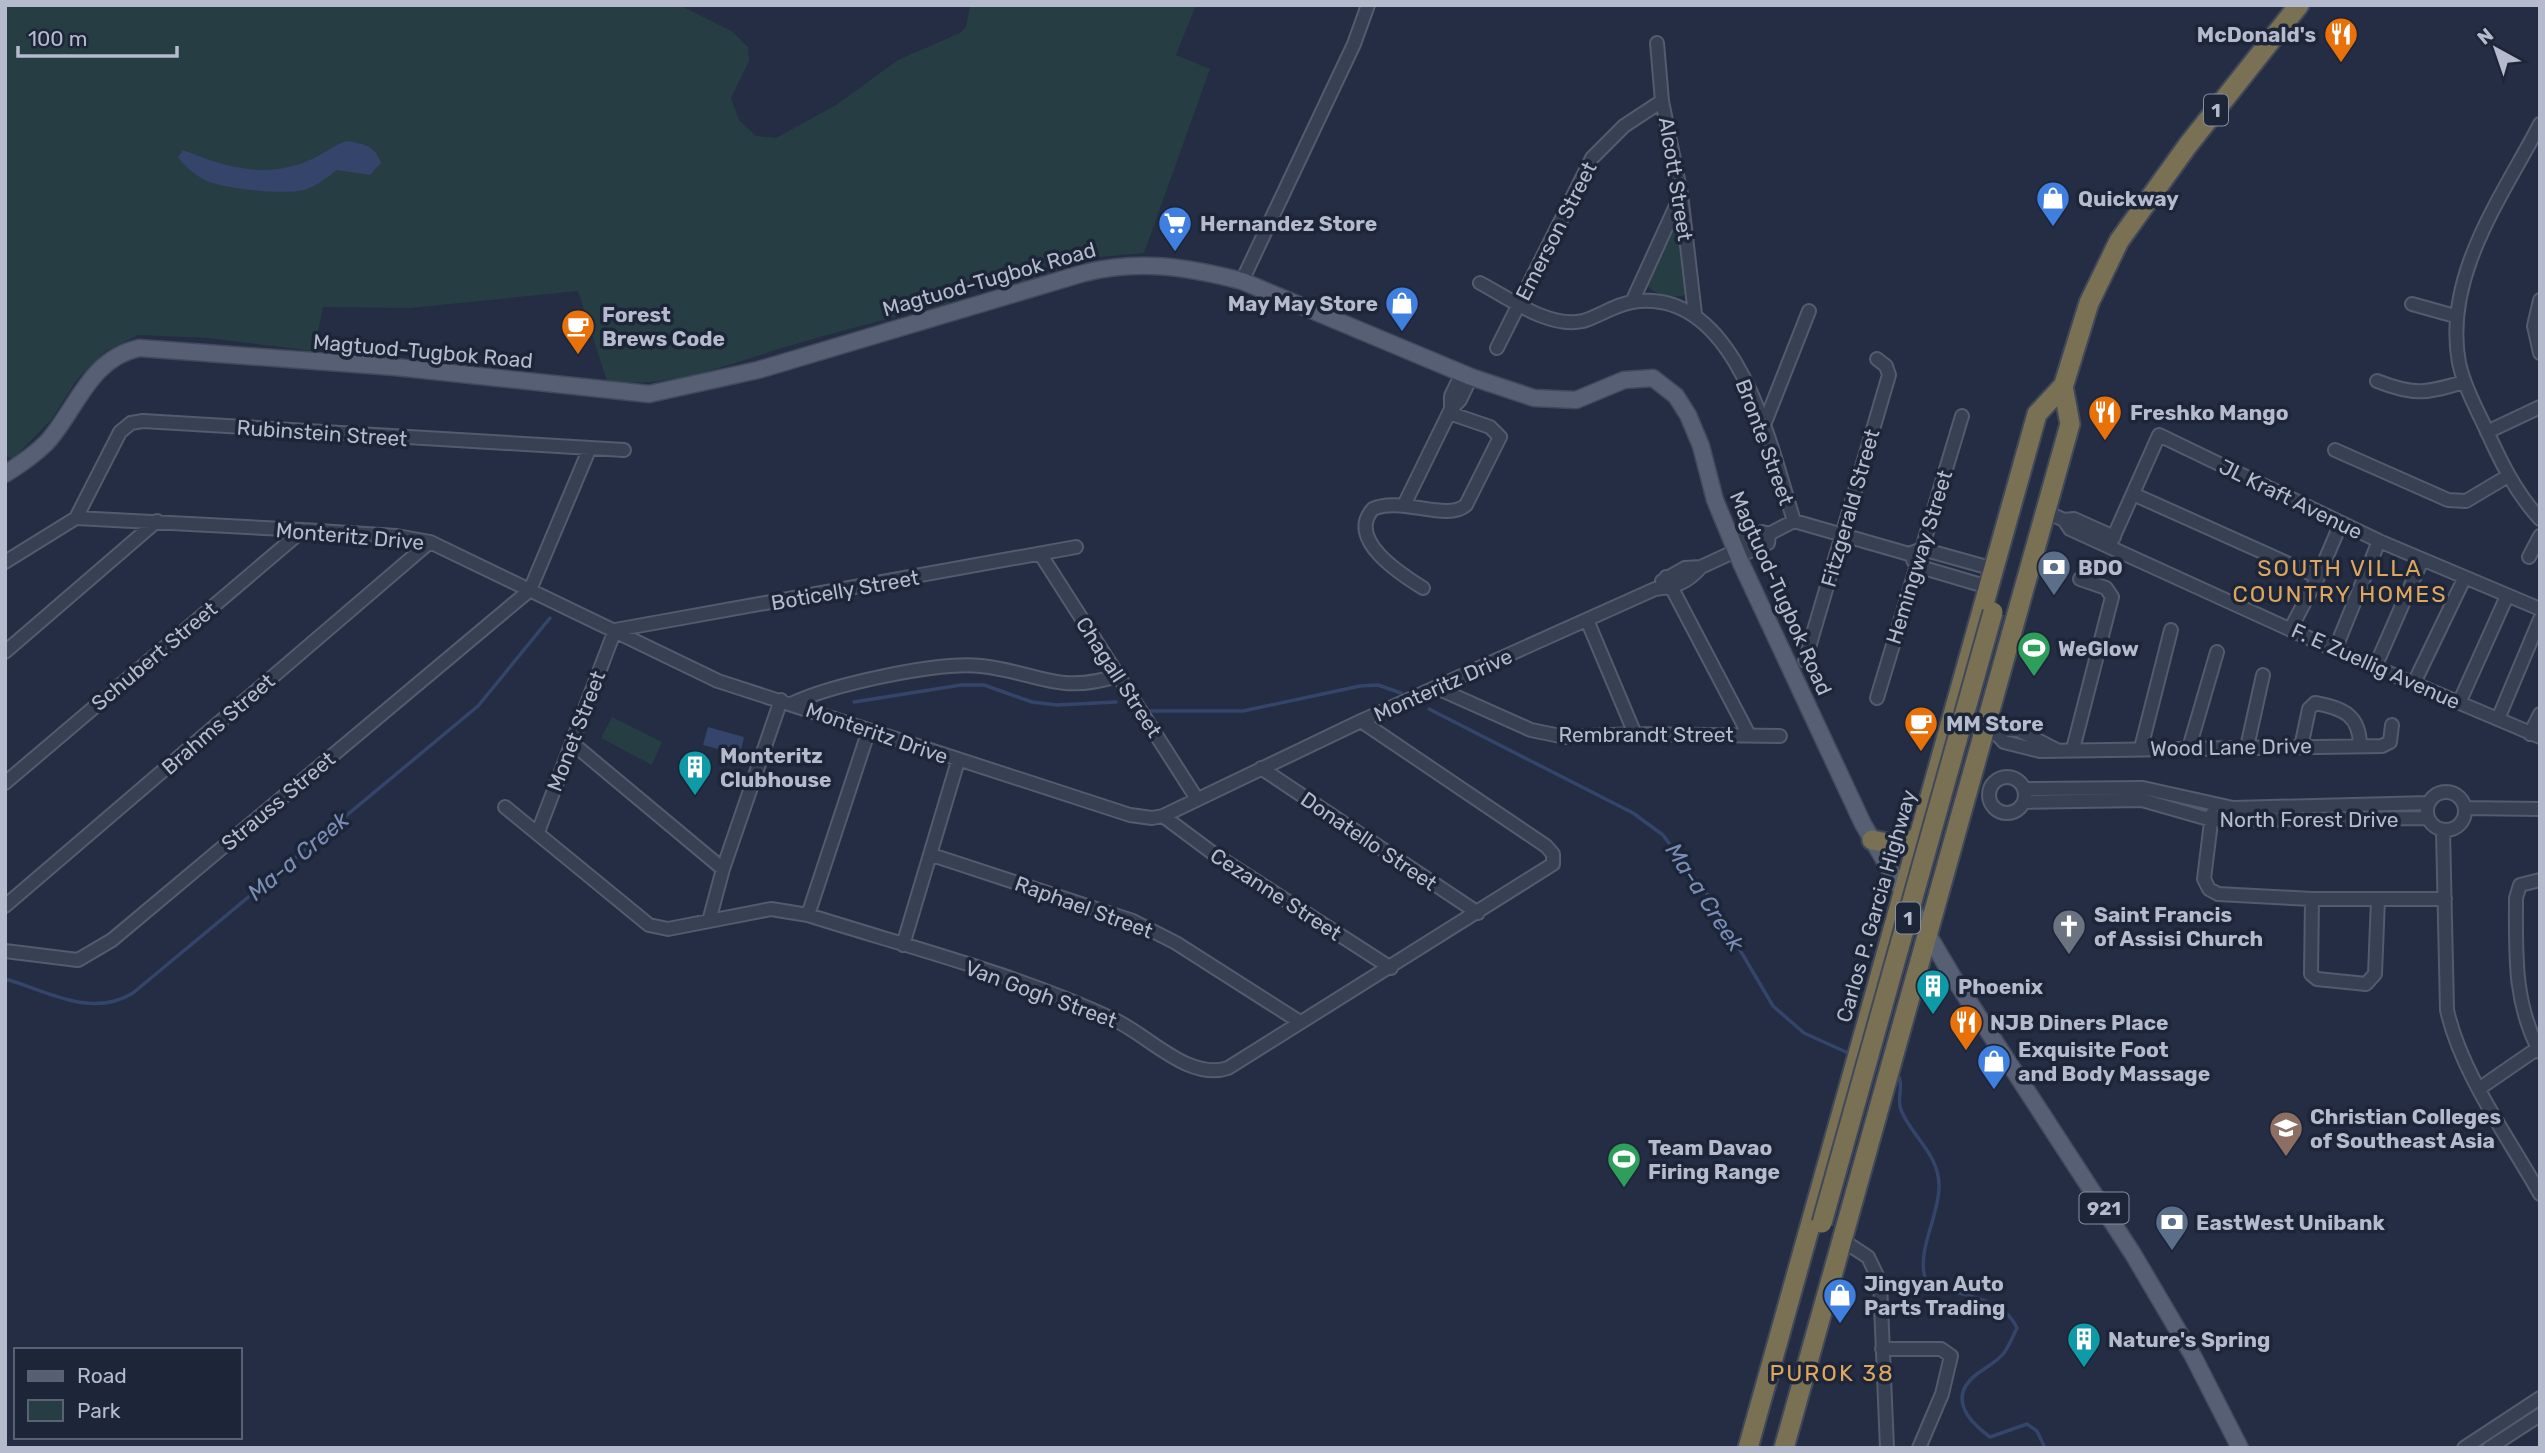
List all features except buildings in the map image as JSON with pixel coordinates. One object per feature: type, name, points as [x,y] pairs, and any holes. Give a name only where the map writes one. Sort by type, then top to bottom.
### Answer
[{"type":"highway","name":"Carlos P. Garcia Highway","points":[[1772,1448],[1999,614],[2048,417],[2061,394],[2096,285],[2131,222],[2299,5]]},
{"type":"highway","name":"Carlos P. Garcia Highway","points":[[1759,1448],[1833,1230],[1852,1205],[1957,828],[1989,729],[2008,647],[2055,516],[2070,424],[2061,394]]},
{"type":"highway","name":"Carlos P. Garcia Highway","points":[[1748,1448],[2037,414],[2061,394]]},
{"type":"highway","points":[[1974,638],[2008,647]]},
{"type":"highway","points":[[1952,719],[1989,729]]},
{"type":"highway","points":[[1936,774],[1970,783]]},
{"type":"highway","points":[[1872,841],[1903,846],[1919,837],[1957,828]]},
{"type":"highway","points":[[1919,837],[1947,864]]},
{"type":"highway","points":[[1881,970],[1915,979]]},
{"type":"highway","points":[[1867,1021],[1900,1030]]},
{"type":"highway","points":[[1852,1075],[1886,1084]]},
{"type":"highway","points":[[1835,1134],[1869,1143]]},
{"type":"highway","points":[[1818,1196],[1852,1205]]},
{"type":"highway","name":"Carlos P. Garcia Highway","points":[[1784,1448],[1833,1230]]},
{"type":"main road","name":"Magtuod-Tugbok Road","points":[[5,474],[48,440],[86,383],[99,369],[126,351],[139,348],[396,367],[649,394],[758,370],[1111,266],[1158,265],[1208,272],[1241,281],[1466,375],[1521,395],[1551,400],[1576,400],[1636,377],[1653,378],[1676,396],[1695,429],[1715,500],[1872,841],[1927,934]]},
{"type":"main road","name":"921","points":[[1927,934],[2133,1254],[2193,1356],[2240,1448]]},
{"type":"street","points":[[1241,281],[1354,44],[1368,5]]},
{"type":"street","name":"Alcott Street","points":[[1657,43],[1662,101],[1681,194],[1695,314]]},
{"type":"street","name":"Emerson Street","points":[[1497,348],[1592,158],[1624,126],[1662,101]]},
{"type":"street","points":[[2540,124],[2476,246],[2458,295],[2455,316],[2457,350],[2464,382],[2508,476],[2540,519]]},
{"type":"street","points":[[1632,302],[1681,194]]},
{"type":"street","name":"Bronte Street","points":[[1480,283],[1555,320],[1570,323],[1632,302],[1664,302],[1695,314],[1717,335],[1734,358],[1764,425],[1794,521]]},
{"type":"street","points":[[2539,349],[2534,326],[2540,300]]},
{"type":"street","points":[[2412,304],[2455,316]]},
{"type":"street","points":[[1764,425],[1809,311]]},
{"type":"street","name":"Fitzgerald Street","points":[[1805,661],[1889,375],[1886,366],[1877,359]]},
{"type":"street","points":[[1404,505],[1450,411],[1460,400],[1466,375]]},
{"type":"street","points":[[2377,381],[2415,393],[2427,393],[2464,382]]},
{"type":"street","points":[[2487,432],[2540,407]]},
{"type":"street","points":[[1423,588],[1383,559],[1374,548],[1366,530],[1369,513],[1373,509],[1404,505],[1453,511],[1462,509],[1469,502],[1500,441],[1499,434],[1494,429],[1450,411]]},
{"type":"street","name":"Hemingway Street","points":[[1877,698],[1962,416]]},
{"type":"street","name":"Rubinstein Street","points":[[76,518],[120,432],[131,423],[143,421],[589,450],[624,450]]},
{"type":"street","name":"JL Kraft Avenue","points":[[2133,494],[2159,435],[2379,541],[2540,609]]},
{"type":"street","points":[[530,590],[589,450]]},
{"type":"street","points":[[2335,450],[2448,500],[2466,501],[2508,476]]},
{"type":"street","points":[[2112,542],[2133,494],[2318,577]]},
{"type":"street","name":"F. E Zuellig Avenue","points":[[2055,516],[2070,529],[2112,542],[2335,650],[2535,736]]},
{"type":"street","points":[[5,562],[76,518]]},
{"type":"street","name":"Monteritz Drive","points":[[76,518],[397,536],[430,542],[615,630],[695,672],[958,761],[1130,815],[1152,818],[1163,816],[1361,721],[1669,582]]},
{"type":"street","points":[[1749,735],[1669,582],[1690,579],[1700,567],[1739,550],[1748,552],[1768,543],[1769,534],[1794,521],[1909,554],[1922,549],[1940,554],[1991,578]]},
{"type":"street","points":[[5,652],[157,522]]},
{"type":"street","points":[[2291,628],[2318,577],[2341,523]]},
{"type":"street","name":"Schubert Street","points":[[5,783],[303,530]]},
{"type":"street","points":[[2529,557],[2540,536]]},
{"type":"street","points":[[2335,650],[2379,541]]},
{"type":"street","name":"Brahms Street","points":[[5,906],[430,542]]},
{"type":"street","name":"Boticelly Street","points":[[615,630],[1076,547]]},
{"type":"street","points":[[1909,554],[1917,566],[1991,578]]},
{"type":"street","points":[[1935,571],[1940,554]]},
{"type":"street","name":"Chagall Street","points":[[1041,555],[1197,799]]},
{"type":"street","points":[[2375,667],[2422,560]]},
{"type":"street","points":[[2073,749],[2112,597],[2108,589],[2080,579]]},
{"type":"street","points":[[2414,683],[2464,579]]},
{"type":"street","name":"Strauss Street","points":[[5,951],[78,960],[111,940],[530,590]]},
{"type":"street","points":[[2459,703],[2507,596]]},
{"type":"street","points":[[2498,719],[2540,619]]},
{"type":"street","points":[[1587,620],[1635,734]]},
{"type":"street","name":"Monet Street","points":[[538,832],[615,630]]},
{"type":"street","points":[[2141,748],[2171,630]]},
{"type":"street","points":[[2189,748],[2217,652]]},
{"type":"street","points":[[709,920],[723,869],[786,702],[844,685],[963,665],[1002,670],[1056,684],[1088,684],[1117,676]]},
{"type":"street","points":[[2247,747],[2263,675]]},
{"type":"street","name":"Rembrandt Street","points":[[1437,688],[1548,734],[1584,738],[1635,734],[1780,736]]},
{"type":"street","points":[[2301,747],[2309,709],[2315,703],[2353,718],[2360,728],[2360,746]]},
{"type":"street","points":[[2535,736],[2540,714]]},
{"type":"street","name":"Van Gogh Street","points":[[505,807],[649,925],[668,929],[771,909],[808,915],[1097,1012],[1206,1072],[1228,1068],[1549,869],[1554,859],[1546,846],[1361,721]]},
{"type":"street","name":"Wood Lane Drive","points":[[1989,729],[2013,745],[2035,750],[2360,746],[2388,744],[2392,725]]},
{"type":"street","points":[[808,915],[869,730]]},
{"type":"street","points":[[572,743],[723,869]]},
{"type":"street","points":[[903,945],[958,761]]},
{"type":"street","name":"Donatello Street","points":[[1261,768],[1478,913]]},
{"type":"street","points":[[2011,777],[2024,795],[2009,813],[1998,810],[1990,801],[1990,789],[1998,779],[2011,777]]},
{"type":"street","points":[[1970,783],[1990,789]]},
{"type":"street","name":"North Forest Drive","points":[[2063,795],[2143,788],[2213,806],[2233,808],[2429,803]]},
{"type":"street","points":[[2449,792],[2460,797],[2466,808],[2460,825],[2444,830],[2433,825],[2428,818],[2429,803],[2437,794],[2449,792]]},
{"type":"street","name":"North Forest Drive","points":[[2024,795],[2142,800],[2211,820],[2428,818]]},
{"type":"street","points":[[2213,806],[2204,879],[2209,889],[2218,894],[2312,899],[2445,899]]},
{"type":"street","points":[[2466,808],[2540,809]]},
{"type":"street","name":"Cezanne Street","points":[[1163,816],[1214,854],[1391,968]]},
{"type":"street","points":[[2444,830],[2446,1010],[2456,1042],[2540,1194]]},
{"type":"street","name":"Raphael Street","points":[[932,855],[1133,921],[1176,943],[1300,1022]]},
{"type":"street","points":[[2480,1087],[2539,1050],[2520,1004],[2515,898],[2520,886],[2540,880]]},
{"type":"street","points":[[2312,899],[2311,974],[2317,979],[2366,984],[2375,974],[2378,899]]},
{"type":"street","points":[[1833,1230],[1862,1250],[1878,1271],[1887,1448]]},
{"type":"street","points":[[1882,1349],[1941,1349],[1951,1356],[1942,1394],[1919,1448]]},
{"type":"street","points":[[2464,1448],[2540,1398]]},
{"type":"street","points":[[2489,1448],[2540,1415]]},
{"type":"green space","points":[[5,5],[679,5],[733,32],[748,47],[749,61],[731,98],[739,120],[756,136],[776,138],[836,105],[898,60],[960,33],[966,27],[970,5],[1196,5],[1176,55],[1210,69],[1144,253],[1099,257],[998,290],[993,273],[947,285],[950,303],[809,340],[700,373],[631,383],[607,381],[578,291],[410,308],[323,307],[314,351],[208,338],[138,335],[106,351],[91,365],[76,381],[51,420],[13,459],[5,455]]},
{"type":"green space","points":[[1671,229],[1675,229],[1679,235],[1685,251],[1688,279],[1686,295],[1664,295],[1646,284]]},
{"type":"green space","points":[[612,717],[662,742],[652,765],[601,738]]},
{"type":"water","points":[[346,141],[368,146],[376,152],[381,163],[370,175],[337,170],[313,187],[295,191],[255,190],[216,184],[194,173],[178,157],[183,150],[230,166],[279,169],[312,159]]},
{"type":"water","points":[[708,727],[744,737],[740,755],[703,745]]},
{"type":"waterway","name":"Ma-a Creek","points":[[5,979],[85,1003],[117,1000],[133,993],[478,706],[550,618]]},
{"type":"waterway","name":"Ma-a Creek","points":[[854,702],[961,685],[984,685],[1032,702],[1057,705],[1116,702]]},
{"type":"waterway","name":"Ma-a Creek","points":[[1149,711],[1243,711],[1360,686],[1378,685],[1401,693]]},
{"type":"waterway","name":"Ma-a Creek","points":[[1429,709],[1633,813],[1663,835],[1707,894],[1773,1006],[1804,1033],[1846,1052]]},
{"type":"waterway","name":"Ma-a Creek","points":[[1897,1073],[1901,1110],[1930,1156],[1938,1176],[1938,1198],[1924,1256],[1925,1278],[1948,1290],[1988,1302],[2009,1316],[2017,1328],[2001,1356],[1968,1383],[1963,1391],[1964,1408],[1974,1424],[1990,1437],[2027,1424],[2037,1431],[2045,1448]]},
{"type":"place","name":"McDonald's","points":[[2341,64]]},
{"type":"place","name":"Quickway","points":[[2053,228]]},
{"type":"place","name":"Hernandez Store","points":[[1175,253]]},
{"type":"place","name":"May May Store","points":[[1402,333]]},
{"type":"place","name":"Forest Brews Code","points":[[578,356]]},
{"type":"place","name":"Freshko Mango","points":[[2105,442]]},
{"type":"place","name":"BDO","points":[[2054,597]]},
{"type":"place","name":"WeGlow","points":[[2034,678]]},
{"type":"place","name":"MM Store","points":[[1921,753]]},
{"type":"place","name":"Monteritz Clubhouse","points":[[695,797]]},
{"type":"place","name":"Saint Francis of Assisi Church","points":[[2069,956]]},
{"type":"place","name":"Phoenix","points":[[1933,1016]]},
{"type":"place","name":"NJB Diners Place","points":[[1966,1052]]},
{"type":"place","name":"Exquisite Foot and Body Massage","points":[[1994,1091]]},
{"type":"place","name":"Christian Colleges of Southeast Asia","points":[[2286,1158]]},
{"type":"place","name":"Team Davao Firing Range","points":[[1624,1189]]},
{"type":"place","name":"EastWest Unibank","points":[[2172,1252]]},
{"type":"place","name":"Jingyan Auto Parts Trading","points":[[1840,1325]]},
{"type":"place","name":"Nature's Spring","points":[[2084,1369]]},
{"type":"district","name":"SOUTH VILLA COUNTRY HOMES","points":[[2340,581]]},
{"type":"district","name":"PUROK 38","points":[[1832,1373]]}]
